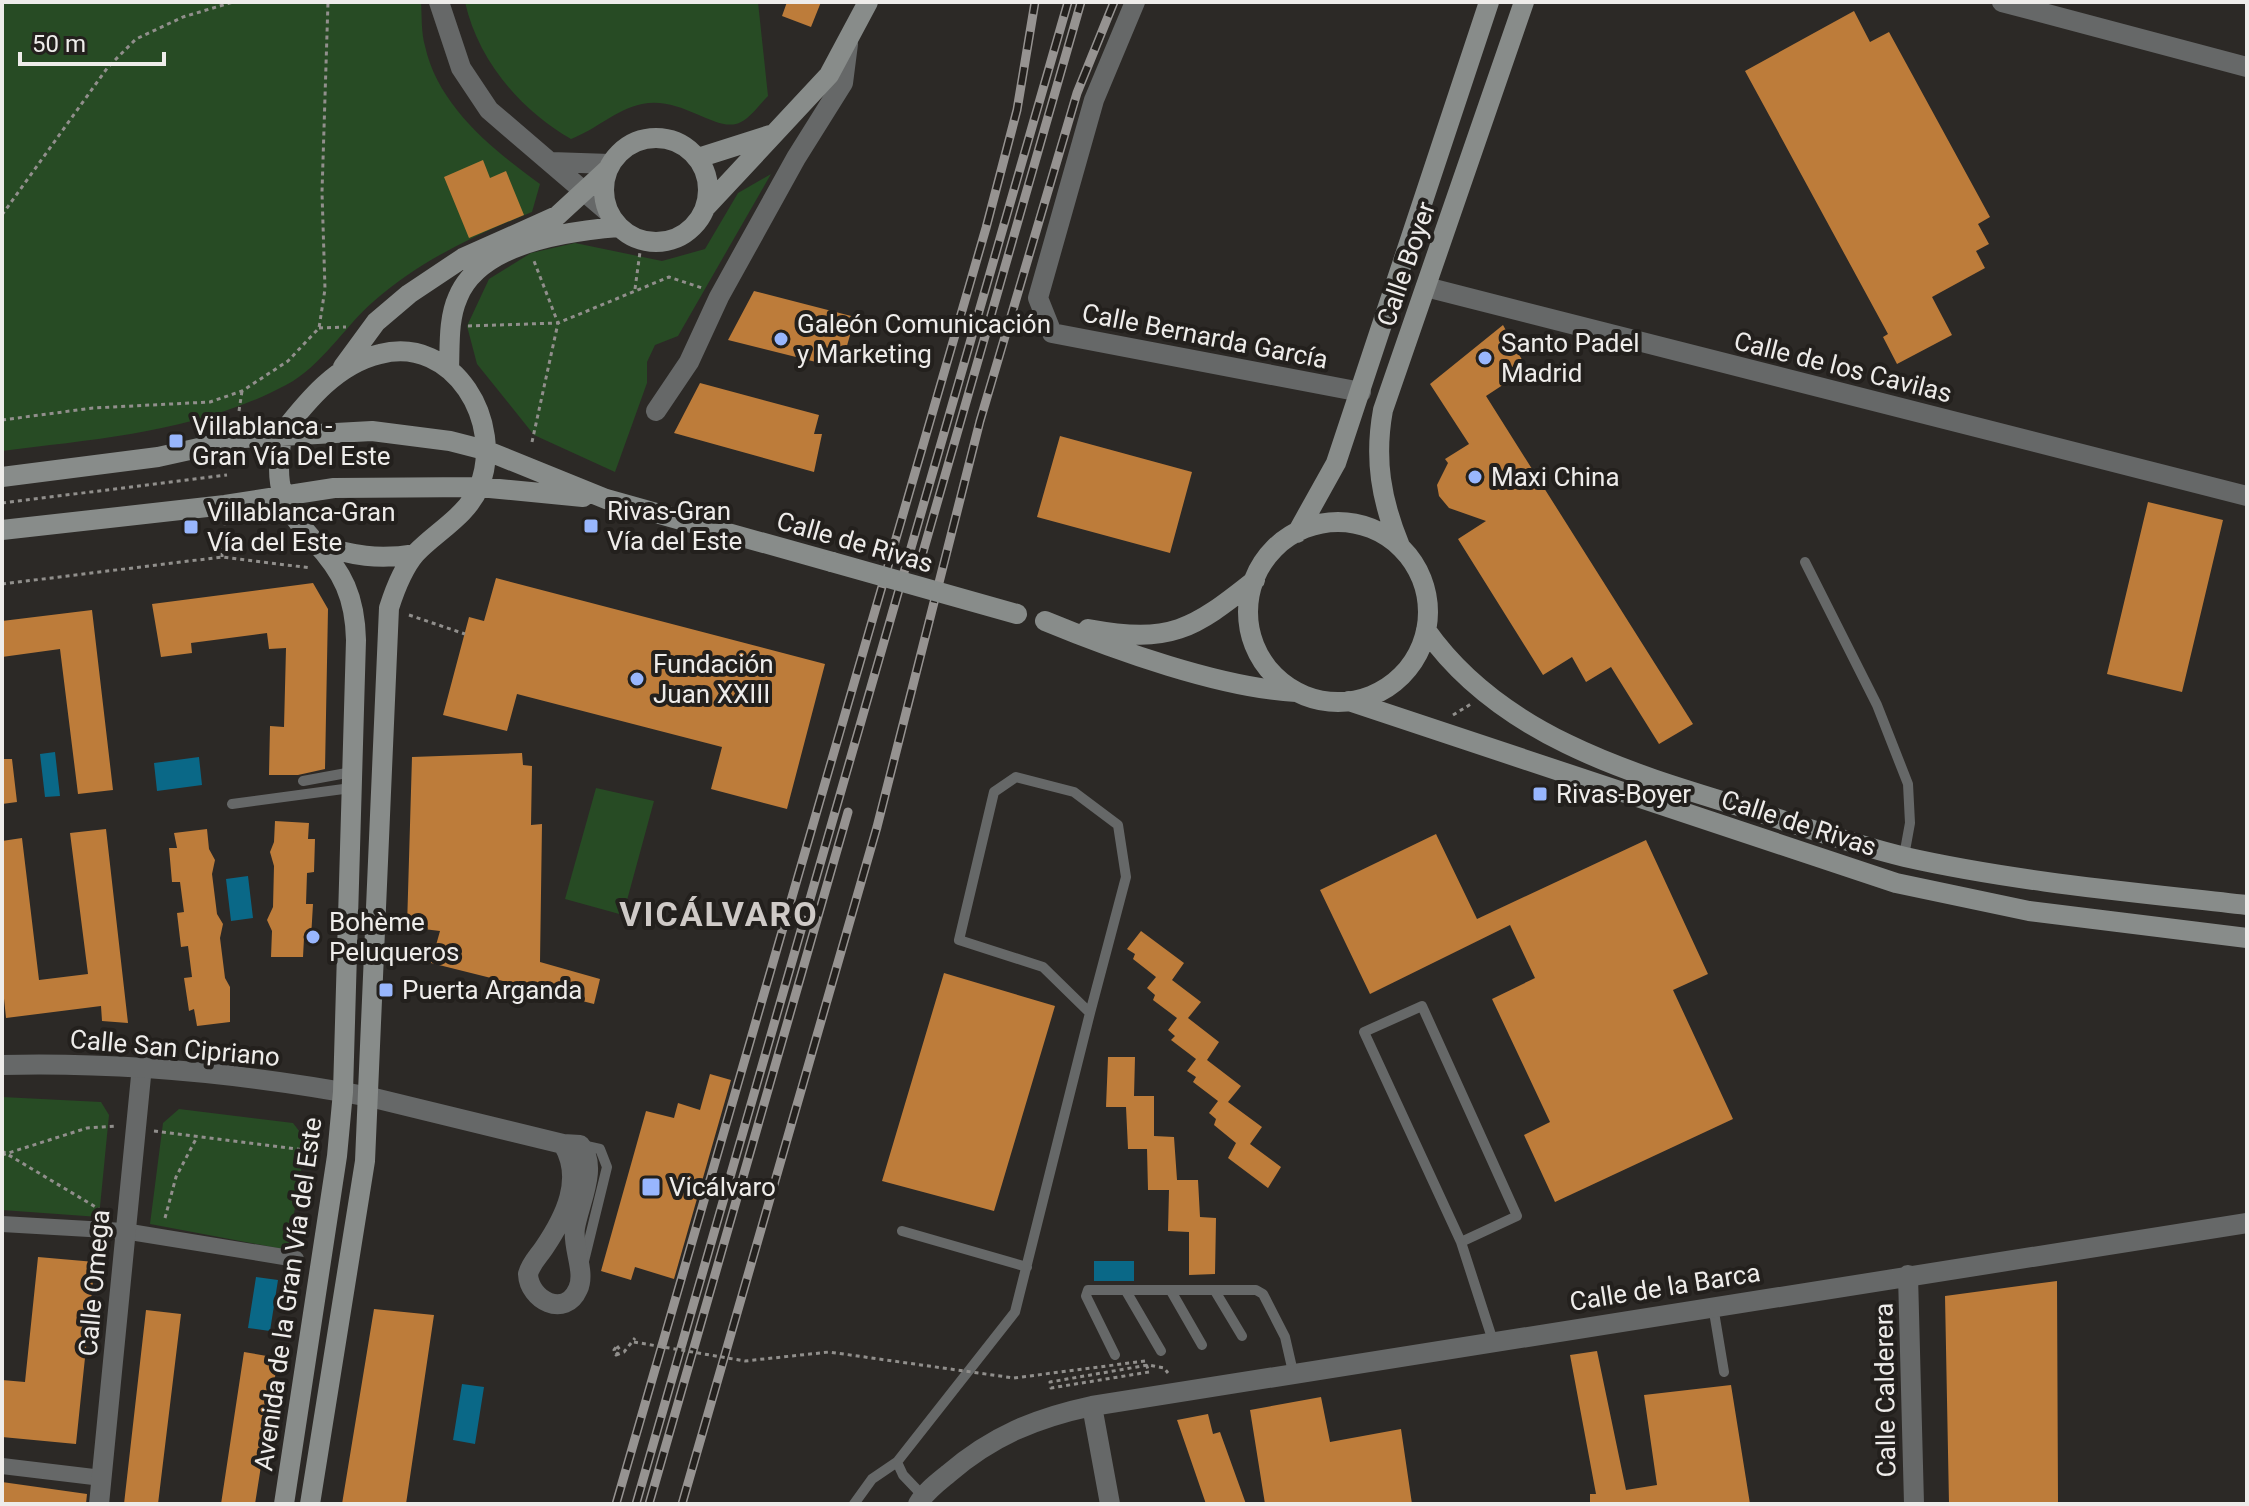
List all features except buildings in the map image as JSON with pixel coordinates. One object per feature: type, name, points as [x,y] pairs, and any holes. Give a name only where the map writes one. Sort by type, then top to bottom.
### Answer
[{"type":"main road","points":[[609,167],[604,183],[614,219],[631,236],[660,242],[687,232],[705,208],[829,75],[868,2]]},
{"type":"main road","name":"Calle Boyer","points":[[1297,533],[1336,463],[1489,2]]},
{"type":"main road","name":"Calle Boyer","points":[[1400,546],[1384,506],[1378,471],[1378,437],[1383,410],[1524,2]]},
{"type":"main road","points":[[698,158],[778,133]]},
{"type":"main road","points":[[282,433],[304,404],[339,373],[376,322],[427,281],[499,239],[557,216],[635,142],[652,137],[677,142],[698,158],[706,174],[708,191],[705,208]]},
{"type":"main road","points":[[449,369],[451,326],[457,298],[468,277],[529,242],[614,219]]},
{"type":"main road","points":[[339,373],[383,353],[433,358],[449,369]]},
{"type":"main road","name":"Avenida de la Gran Vía del Este","points":[[310,1504],[365,1161],[370,1097],[385,640],[393,595],[415,554],[450,525],[479,487],[485,450],[484,425],[479,411],[471,394],[449,369]]},
{"type":"main road","name":"Calle de Rivas","points":[[2,477],[158,457],[235,439],[282,433],[372,431],[450,441],[485,450],[606,499],[1017,614],[1106,632],[1168,634],[1204,621],[1255,580]]},
{"type":"main road","name":"Avenida de la Gran Vía del Este","points":[[282,433],[278,475],[283,497],[298,523],[342,574],[355,612],[343,1092],[337,1156],[284,1504]]},
{"type":"main road","name":"Calle de Rivas","points":[[2,530],[283,497],[334,488],[479,487],[606,499]]},
{"type":"main road","points":[[1346,522],[1371,528],[1400,546],[1424,584],[1426,630],[1416,656],[1399,678],[1375,694],[1349,701],[1322,700],[1296,692],[1271,672],[1254,643],[1248,612],[1255,580],[1272,552],[1297,533],[1321,524],[1346,522]]},
{"type":"main road","points":[[317,544],[352,556],[384,559],[415,554]]},
{"type":"main road","name":"Calle de Rivas","points":[[1045,621],[1102,644],[1260,690],[1296,692]]},
{"type":"main road","name":"Calle de Rivas","points":[[1426,630],[1444,654],[1485,696],[1615,767],[1904,856],[2036,879],[2247,905]]},
{"type":"main road","name":"Calle de Rivas","points":[[1349,701],[1896,883],[2029,911],[2247,938]]},
{"type":"street","points":[[439,2],[461,68],[489,110],[614,219]]},
{"type":"street","name":"Calle Bernarda García","points":[[1135,2],[1094,100],[1038,298],[1052,333],[1361,392]]},
{"type":"street","points":[[2002,2],[2247,67]]},
{"type":"street","points":[[656,411],[689,362],[719,297],[796,158],[843,83],[848,44]]},
{"type":"street","points":[[778,133],[796,158]]},
{"type":"street","points":[[551,162],[609,167]]},
{"type":"street","points":[[551,162],[560,182],[561,198],[557,216]]},
{"type":"street","name":"Calle de los Cavilas","points":[[1426,287],[2247,496]]},
{"type":"street","name":"Calle San Cipriano","points":[[2,1065],[92,1063],[142,1066],[343,1092]]},
{"type":"street","name":"Calle Omega","points":[[99,1504],[142,1066]]},
{"type":"street","name":"Avenida de la Gran Vía del Este","points":[[343,1092],[370,1097]]},
{"type":"street","points":[[370,1097],[572,1144],[589,1164],[575,1229],[579,1288],[573,1296],[557,1304],[540,1300],[528,1283],[530,1266],[563,1217],[570,1198],[572,1144]]},
{"type":"street","name":"Calle de la Barca","points":[[920,1500],[993,1440],[1022,1425],[1092,1406],[2247,1223]]},
{"type":"street","points":[[2,1224],[124,1231],[296,1259]]},
{"type":"street","name":"Calle Calderera","points":[[1908,1275],[1914,1504]]},
{"type":"street","points":[[1092,1406],[1110,1504]]},
{"type":"street","points":[[2,1466],[102,1478]]},
{"type":"lane","points":[[1805,562],[1877,705],[1908,784],[1910,823],[1904,856]]},
{"type":"lane","points":[[854,1504],[872,1479],[897,1462],[1015,1312],[1126,877],[1118,825],[1074,792],[1016,777],[994,792],[959,940],[1043,967],[1090,1013]]},
{"type":"lane","points":[[303,781],[352,780]]},
{"type":"lane","points":[[232,804],[352,780]]},
{"type":"lane","points":[[1461,1242],[1517,1216],[1422,1006],[1364,1032],[1461,1242],[1493,1341]]},
{"type":"lane","points":[[902,1231],[1027,1267]]},
{"type":"lane","points":[[1115,1355],[1086,1296],[1088,1290],[1256,1290],[1263,1294],[1285,1337],[1293,1372]]},
{"type":"lane","points":[[1126,1291],[1161,1351]]},
{"type":"lane","points":[[1171,1291],[1202,1345]]},
{"type":"lane","points":[[1215,1291],[1242,1336]]},
{"type":"lane","points":[[1713,1306],[1724,1372]]},
{"type":"lane","points":[[897,1462],[920,1500]]},
{"type":"path","points":[[2,215],[108,67],[136,39],[183,17],[233,2]]},
{"type":"path","points":[[2,420],[93,408],[210,402],[242,391],[288,361],[319,328],[325,289],[322,192],[328,2]]},
{"type":"path","points":[[529,242],[558,323],[532,442]]},
{"type":"path","points":[[635,289],[640,252]]},
{"type":"path","points":[[461,326],[558,323],[669,277],[719,297]]},
{"type":"path","points":[[319,328],[353,326]]},
{"type":"path","points":[[239,411],[242,391]]},
{"type":"path","points":[[2,503],[227,475]]},
{"type":"path","points":[[222,557],[224,525]]},
{"type":"path","points":[[2,584],[222,557],[314,568]]},
{"type":"path","points":[[405,614],[465,634]]},
{"type":"path","points":[[1430,729],[1485,696]]},
{"type":"path","points":[[3,1153],[87,1128],[118,1126]]},
{"type":"path","points":[[154,1131],[304,1150]]},
{"type":"path","points":[[160,1237],[176,1177],[197,1137]]},
{"type":"path","points":[[3,1153],[99,1209]]},
{"type":"path","points":[[616,1355],[635,1340],[745,1361],[829,1352],[1014,1378],[1145,1361],[1149,1372],[1051,1388],[1050,1382],[1134,1368],[1148,1365],[1149,1372],[1064,1386],[1066,1396]]},
{"type":"path","points":[[1164,1368],[1170,1376]]},
{"type":"green space","points":[[2,2],[421,2],[425,46],[442,88],[486,141],[540,184],[532,212],[469,239],[410,273],[363,311],[299,377],[252,401],[147,431],[2,451]]},
{"type":"green space","points":[[465,2],[758,2],[768,96],[748,117],[732,125],[671,105],[642,104],[571,139],[535,114],[504,81],[480,44]]},
{"type":"green space","points":[[771,174],[678,336],[655,345],[647,362],[647,383],[615,472],[534,435],[477,364],[467,326],[489,279],[531,253],[575,243],[662,261],[705,249],[738,193]]},
{"type":"green space","points":[[596,788],[654,801],[623,915],[565,899]]},
{"type":"green space","points":[[2,1097],[101,1102],[109,1115],[99,1217],[2,1210]]},
{"type":"green space","points":[[179,1109],[293,1123],[306,1140],[288,1250],[150,1224],[163,1123]]},
{"type":"water","points":[[55,752],[60,796],[45,797],[40,754]]},
{"type":"water","points":[[199,757],[202,785],[157,791],[154,763]]},
{"type":"water","points":[[248,876],[253,918],[231,921],[226,879]]},
{"type":"water","points":[[1094,1261],[1134,1261],[1134,1281],[1094,1281]]},
{"type":"water","points":[[256,1277],[278,1280],[270,1331],[248,1328]]},
{"type":"water","points":[[462,1384],[484,1387],[475,1444],[453,1440]]},
{"type":"railway","points":[[616,1504],[986,228],[1017,110],[1035,2]]},
{"type":"railway","points":[[636,1504],[1068,2]]},
{"type":"railway","points":[[919,566],[1081,2]]},
{"type":"railway","points":[[682,1504],[877,827],[980,421],[1077,93],[1114,2]]},
{"type":"railway","points":[[649,1504],[848,812]]},
{"type":"place","name":"Galeón Comunicación y Marketing","points":[[781,339]]},
{"type":"place","name":"Santo Padel Madrid","points":[[1485,358]]},
{"type":"place","name":"Villablanca - Gran Vía Del Este","points":[[176,441]]},
{"type":"place","name":"Maxi China","points":[[1475,477]]},
{"type":"place","name":"Rivas-Gran Vía del Este","points":[[591,526]]},
{"type":"place","name":"Villablanca-Gran Vía del Este","points":[[191,527]]},
{"type":"place","name":"Fundación Juan XXIII","points":[[637,679]]},
{"type":"place","name":"Rivas-Boyer","points":[[1540,794]]},
{"type":"place","name":"Bohème Peluqueros","points":[[313,937]]},
{"type":"place","name":"Puerta Arganda","points":[[386,990]]},
{"type":"place","name":"Vicálvaro","points":[[651,1187]]},
{"type":"district","name":"VICÁLVARO","points":[[719,914]]}]
